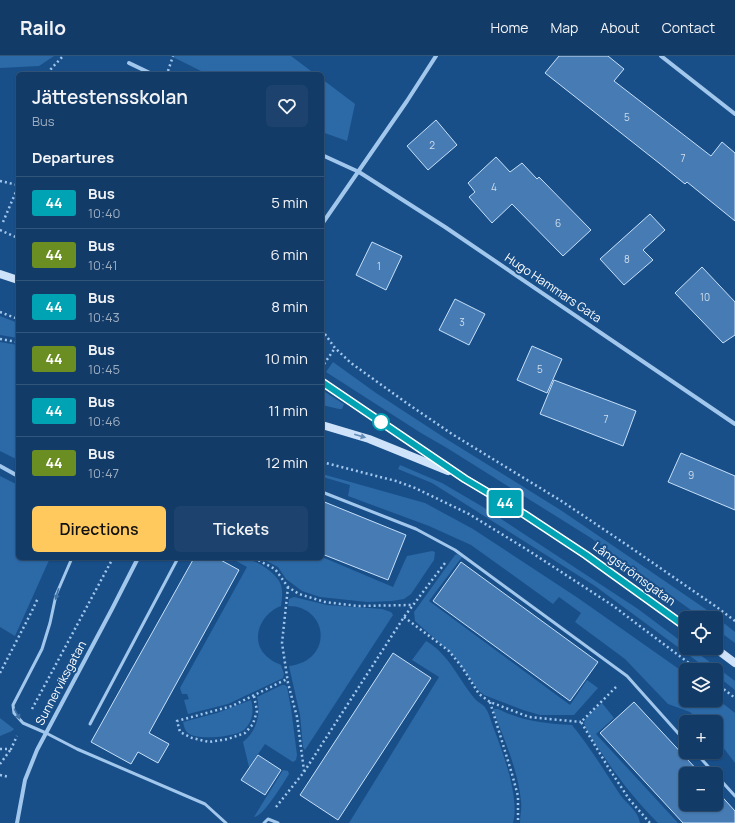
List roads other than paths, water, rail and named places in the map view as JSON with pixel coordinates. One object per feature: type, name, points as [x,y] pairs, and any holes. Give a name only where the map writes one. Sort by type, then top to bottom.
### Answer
[{"type":"street","points":[[324,221],[359,172],[436,56]]},
{"type":"street","points":[[661,56],[735,114]]},
{"type":"street","points":[[129,63],[148,72]]},
{"type":"street","name":"Hugo Hammars Gata","points":[[324,156],[359,172],[446,227],[735,424]]},
{"type":"street","points":[[0,274],[16,279]]},
{"type":"street","name":"Långströmsgatan","points":[[324,383],[465,479],[524,514],[586,555],[679,622]]},
{"type":"street","name":"Långströmsgatan","points":[[324,427],[369,439],[465,479]]},
{"type":"street","points":[[0,466],[16,475]]},
{"type":"street","name":"Sunnerviksgatan","points":[[17,823],[24,780],[37,750],[137,560]]},
{"type":"street","points":[[723,654],[735,663]]},
{"type":"lane","points":[[324,493],[416,529],[455,550],[627,676],[679,734]]},
{"type":"lane","points":[[71,560],[56,595],[50,623],[42,649],[13,705],[14,713],[23,723],[46,733],[77,750],[205,804],[226,823]]},
{"type":"lane","points":[[90,724],[177,560]]},
{"type":"lane","points":[[702,759],[709,767]]},
{"type":"lane","points":[[723,782],[735,796]]},
{"type":"lane","points":[[264,823],[268,819],[278,823]]}]
